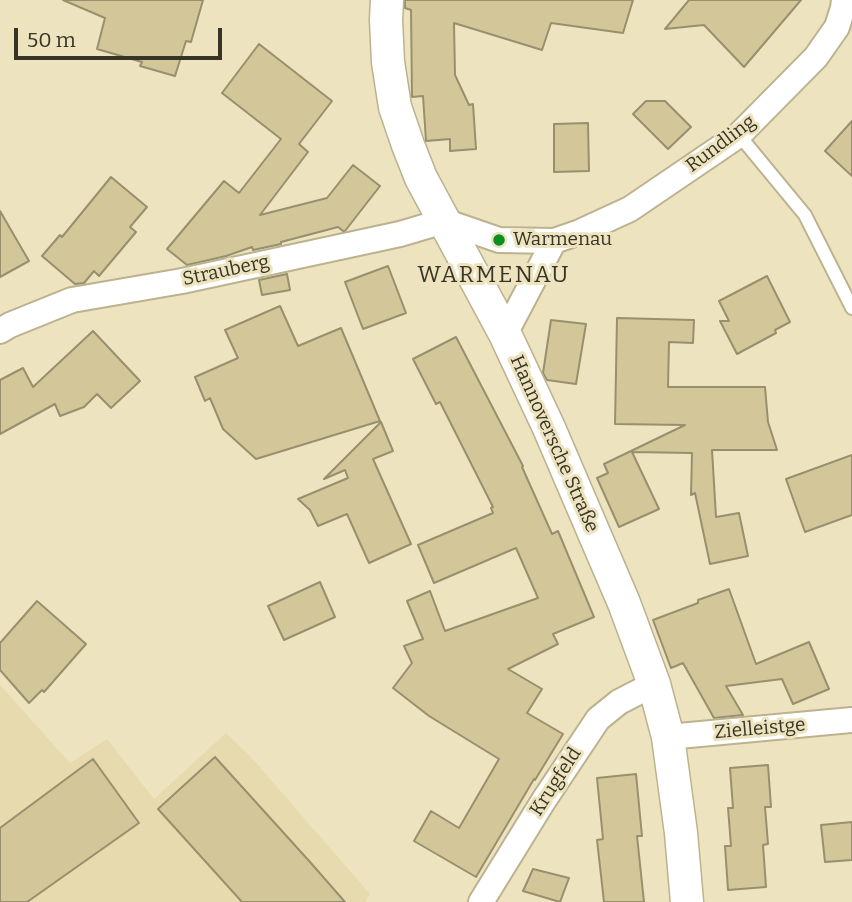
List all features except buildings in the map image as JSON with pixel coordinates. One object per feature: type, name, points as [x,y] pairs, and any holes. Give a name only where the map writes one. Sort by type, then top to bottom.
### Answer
[{"type":"street","name":"Hannoversche Straße","points":[[387,0],[388,62],[395,107],[421,178],[505,334],[549,428],[624,603],[654,684],[668,737],[687,902]]},
{"type":"street","name":"Rundling","points":[[444,221],[499,240],[554,241],[630,209],[739,135],[816,57],[837,27],[844,0]]},
{"type":"street","name":"Strauberg","points":[[3,321],[72,300],[182,281],[400,234],[444,221]]},
{"type":"street","points":[[505,334],[554,241]]},
{"type":"street","name":"Krugfeld","points":[[481,902],[598,719],[619,702],[654,684]]},
{"type":"street","name":"Zielleistge","points":[[668,737],[852,720]]},
{"type":"lane","points":[[739,135],[805,215],[852,307]]},
{"type":"shaded area","points":[[0,685],[70,763],[107,739],[154,799],[226,733],[251,757],[370,894],[365,902],[0,902]]},
{"type":"place","name":"Warmenau","points":[[499,240]]},
{"type":"district","name":"WARMENAU","points":[[494,276]]}]
